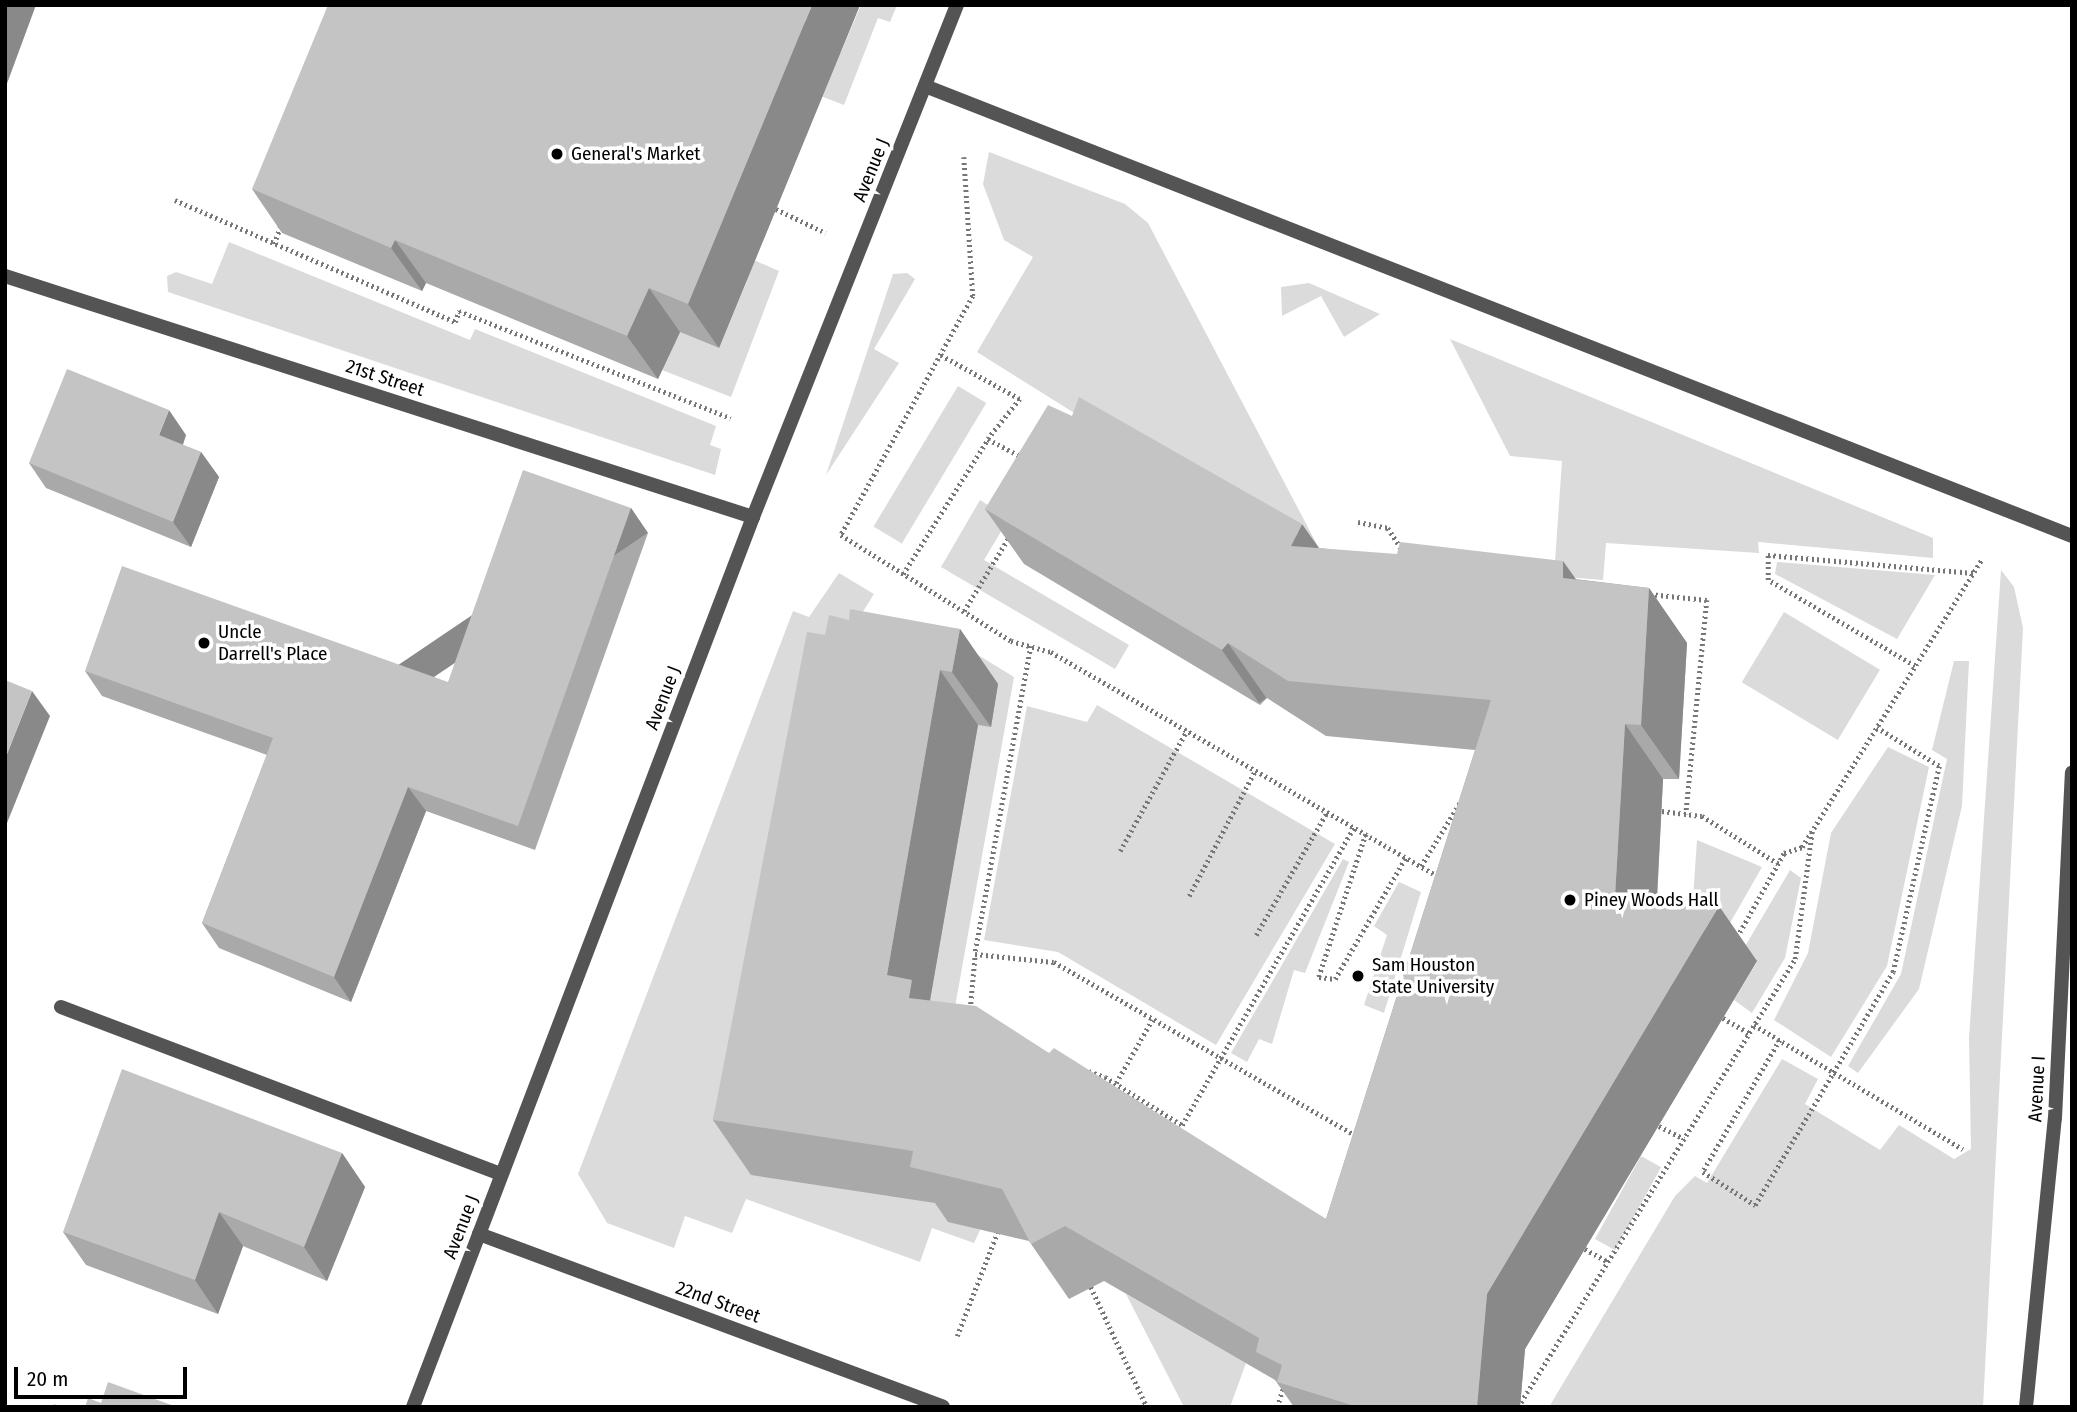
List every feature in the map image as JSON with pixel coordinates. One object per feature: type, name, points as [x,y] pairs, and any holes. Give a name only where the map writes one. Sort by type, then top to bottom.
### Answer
[{"type":"street","name":"Avenue J","points":[[413,1407],[753,517],[957,5]]},
{"type":"street","points":[[925,86],[2072,536]]},
{"type":"street","name":"21st Street","points":[[5,276],[753,517]]},
{"type":"street","name":"Avenue I","points":[[2026,1407],[2055,1118],[2072,772]]},
{"type":"street","points":[[61,1007],[501,1174]]},
{"type":"street","name":"22nd Street","points":[[479,1234],[943,1407]]},
{"type":"path","points":[[964,157],[973,296],[841,535],[964,611],[1187,730],[1443,879]]},
{"type":"path","points":[[175,200],[455,322],[459,311],[731,418]]},
{"type":"path","points":[[776,209],[860,249]]},
{"type":"path","points":[[274,244],[283,220]]},
{"type":"path","points":[[903,574],[988,439],[1020,399],[941,355]]},
{"type":"path","points":[[988,439],[1037,466]]},
{"type":"path","points":[[1358,522],[1388,528],[1408,557]]},
{"type":"path","points":[[964,611],[1016,525]]},
{"type":"path","points":[[1915,666],[1768,580],[1768,555],[1973,573]]},
{"type":"path","points":[[1731,947],[1779,864],[1812,831],[1981,560]]},
{"type":"path","points":[[1639,593],[1707,600],[1686,814]]},
{"type":"path","points":[[968,1021],[975,954],[1031,646]]},
{"type":"path","points":[[1780,1040],[1703,1172],[1755,1205],[1893,972],[1939,766],[1877,727]]},
{"type":"path","points":[[1120,851],[1187,730]]},
{"type":"path","points":[[1189,896],[1255,771]]},
{"type":"path","points":[[1420,866],[1463,797]]},
{"type":"path","points":[[1662,811],[1702,816],[1779,864]]},
{"type":"path","points":[[1256,935],[1327,812]]},
{"type":"path","points":[[1080,1067],[1116,1083],[1182,1125],[1354,827]]},
{"type":"path","points":[[1518,1407],[1795,959],[1812,831]]},
{"type":"path","points":[[1366,834],[1319,977],[1335,979],[1406,857]]},
{"type":"path","points":[[975,954],[1054,962],[1361,1140]]},
{"type":"path","points":[[1723,1018],[1749,1033]]},
{"type":"path","points":[[1116,1083],[1152,1020]]},
{"type":"path","points":[[1754,1025],[1963,1149]]},
{"type":"path","points":[[1096,1086],[1105,1077]]},
{"type":"path","points":[[1659,1126],[1684,1139]]},
{"type":"path","points":[[957,1336],[1000,1226]]},
{"type":"path","points":[[1585,1249],[1607,1261]]},
{"type":"path","points":[[1091,1287],[1147,1407]]},
{"type":"path","points":[[1277,1407],[1284,1385]]},
{"type":"shaded area","points":[[861,5],[897,5],[890,22],[878,18],[844,105],[782,81],[801,36],[841,52]]},
{"type":"shaded area","points":[[989,152],[1125,204],[1148,223],[1333,575],[977,352],[1033,257],[1004,240],[983,184]]},
{"type":"shaded area","points":[[229,242],[470,340],[475,329],[716,426],[710,445],[721,449],[715,475],[168,292],[167,276],[176,272],[212,284]]},
{"type":"shaded area","points":[[715,243],[779,271],[731,397],[662,370],[678,331],[719,348],[747,281]]},
{"type":"shaded area","points":[[907,273],[915,279],[874,349],[899,363],[826,475],[893,274]]},
{"type":"shaded area","points":[[1309,283],[1380,314],[1344,337],[1321,296],[1282,316],[1281,287]]},
{"type":"shaded area","points":[[1450,339],[1933,538],[1933,558],[1758,542],[1759,553],[1606,543],[1603,580],[1554,576],[1562,461],[1510,456]]},
{"type":"shaded area","points":[[958,386],[986,403],[902,544],[874,527]]},
{"type":"shaded area","points":[[980,500],[1009,518],[984,560],[1129,645],[1115,669],[941,567]]},
{"type":"shaded area","points":[[1777,562],[1935,575],[1897,639],[1775,574]]},
{"type":"shaded area","points":[[2001,570],[2014,587],[2023,628],[1983,1407],[1549,1407],[1675,1196],[1695,1176],[1707,1183],[1782,1059],[1818,1079],[1805,1104],[1880,1150],[1899,1125],[1954,1159],[1971,1149],[1969,1038]]},
{"type":"shaded area","points":[[839,573],[874,594],[847,637],[952,1206],[980,1230],[974,1243],[932,1228],[920,1262],[746,1199],[732,1233],[685,1216],[674,1248],[607,1223],[578,1174],[793,611],[809,617]]},
{"type":"shaded area","points":[[1784,612],[1880,670],[1838,740],[1742,682]]},
{"type":"shaded area","points":[[965,647],[1014,677],[950,1035],[925,1030],[978,725],[991,726]]},
{"type":"shaded area","points":[[1954,661],[1969,661],[1962,806],[1919,989],[1858,1073],[1848,1066],[1901,974],[1947,759],[1932,750]]},
{"type":"shaded area","points":[[1097,705],[1335,844],[1216,1045],[1058,952],[984,940],[1027,706],[1087,722]]},
{"type":"shaded area","points":[[1888,747],[1929,767],[1887,966],[1831,1057],[1774,1020],[1808,953],[1831,833]]},
{"type":"shaded area","points":[[1697,840],[1762,867],[1710,958],[1689,956]]},
{"type":"shaded area","points":[[1343,859],[1349,862],[1305,973],[1294,970],[1272,1044],[1259,1039],[1247,1062],[1231,1053]]},
{"type":"shaded area","points":[[1790,870],[1801,878],[1785,958],[1752,1013],[1734,1000],[1757,962],[1737,960]]},
{"type":"shaded area","points":[[1399,882],[1421,892],[1384,1013],[1364,1005],[1387,935],[1374,926]]},
{"type":"shaded area","points":[[1641,1156],[1661,1167],[1615,1250],[1595,1239]]},
{"type":"shaded area","points":[[1126,1294],[1246,1363],[1230,1407],[1184,1407]]},
{"type":"building","name":"General's Market","points":[[328,5],[812,5],[688,304],[649,288],[627,336],[395,240],[391,248],[252,189]]},
{"type":"building","points":[[67,369],[169,410],[159,435],[201,452],[173,522],[29,463]]},
{"type":"building","name":"Piney Woods Hall","points":[[1079,397],[1302,524],[1291,546],[1397,554],[1400,542],[1563,561],[1563,578],[1649,588],[1641,725],[1625,724],[1615,897],[1719,906],[1487,1294],[1477,1407],[1358,1407],[1277,1382],[1282,1365],[1256,1352],[1259,1338],[1065,1226],[1031,1244],[1002,1189],[910,1167],[913,1151],[713,1120],[807,632],[825,635],[829,615],[849,620],[850,609],[960,629],[952,672],[940,670],[887,975],[912,980],[909,998],[976,1006],[1049,1053],[1054,1048],[1326,1219],[1491,700],[1288,681],[1228,643],[1222,650],[985,509],[1048,405],[1072,416]]},
{"type":"building","name":"Uncle Darrell's Place","points":[[523,470],[631,508],[518,826],[408,787],[334,977],[202,923],[273,738],[85,671],[122,566],[448,682]]},
{"type":"building","points":[[5,680],[32,691],[5,759]]},
{"type":"building","points":[[122,1069],[342,1153],[304,1247],[219,1212],[195,1280],[63,1232]]},
{"type":"building","points":[[108,1382],[177,1407],[85,1407],[88,1398],[101,1403]]},
{"type":"place","name":"General's Market","points":[[557,154]]},
{"type":"place","name":"Uncle Darrell's Place","points":[[204,643]]},
{"type":"place","name":"Piney Woods Hall","points":[[1570,900]]},
{"type":"place","name":"Sam Houston State University","points":[[1358,976]]}]
